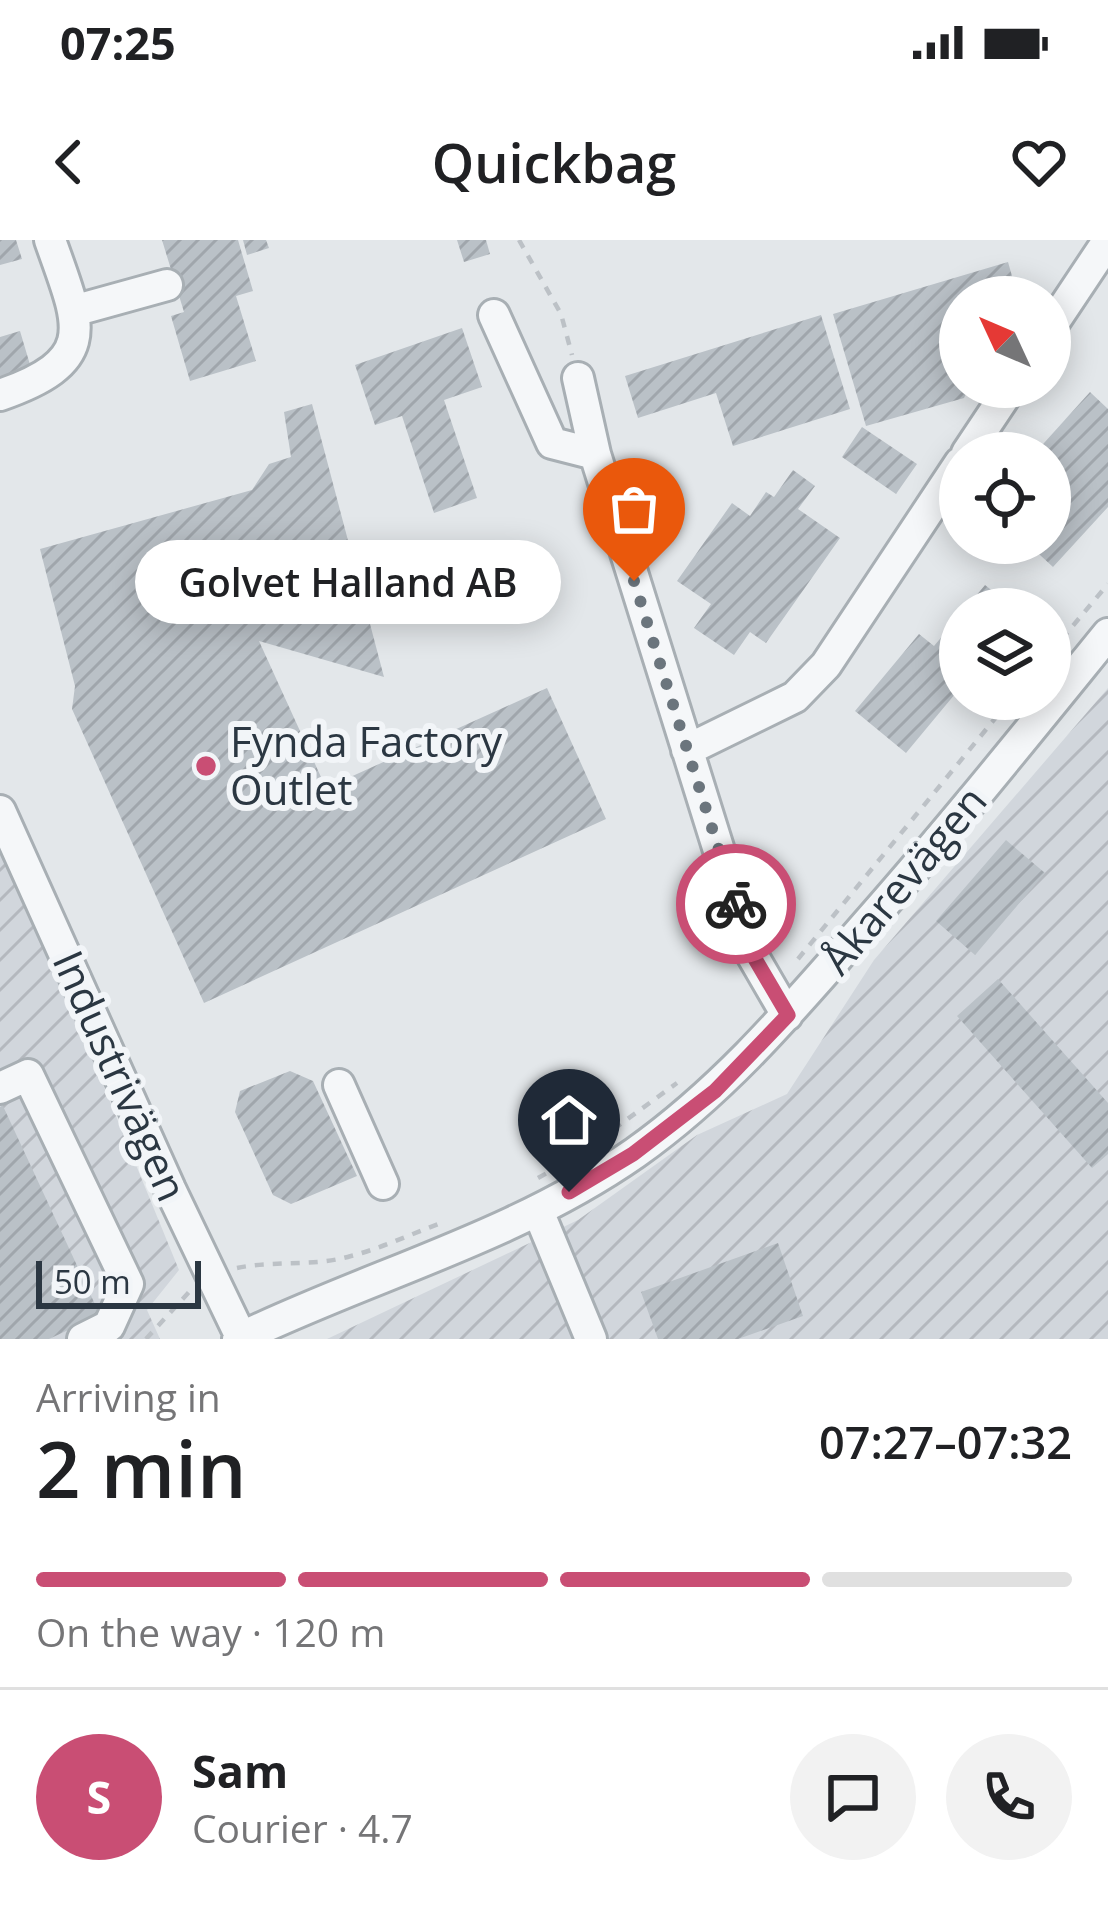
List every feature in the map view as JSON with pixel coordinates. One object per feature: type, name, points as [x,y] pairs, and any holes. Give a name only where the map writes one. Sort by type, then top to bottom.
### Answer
[{"type":"street","points":[[0,395],[37,382],[72,350],[74,311],[50,240]]},
{"type":"street","points":[[1071,296],[1108,241]]},
{"type":"street","points":[[74,311],[167,284]]},
{"type":"street","points":[[494,316],[552,443],[595,454]]},
{"type":"street","points":[[578,378],[595,454],[751,952],[779,1004]]},
{"type":"street","points":[[687,751],[795,697],[826,665],[939,496]]},
{"type":"street","name":"Åkarevägen","points":[[240,1338],[483,1238],[532,1198],[633,1154],[715,1091],[779,1004],[926,856],[1108,634]]},
{"type":"street","name":"Industrivägen","points":[[0,811],[240,1338]]},
{"type":"street","points":[[0,1088],[28,1075],[128,1284],[109,1326],[83,1339]]},
{"type":"street","points":[[339,1085],[383,1184]]},
{"type":"street","points":[[532,1198],[591,1339]]},
{"type":"path","points":[[519,240],[561,314],[578,378]]},
{"type":"path","points":[[1071,627],[1108,584]]},
{"type":"path","points":[[779,1004],[995,720]]},
{"type":"path","points":[[532,1198],[574,1158],[680,1082]]},
{"type":"path","points":[[146,1339],[190,1291],[214,1277],[265,1262],[350,1257],[460,1216]]},
{"type":"shaded area","points":[[1108,688],[1108,1339],[327,1339],[578,1220],[697,1135],[787,1094],[874,960]]},
{"type":"shaded area","points":[[0,833],[179,1270],[147,1310],[160,1339],[0,1339]]},
{"type":"building","points":[[0,240],[16,240],[22,259],[0,265]]},
{"type":"building","points":[[162,240],[238,240],[253,291],[236,296],[256,361],[190,381],[171,316],[184,312]]},
{"type":"building","points":[[243,240],[266,240],[269,248],[247,255]]},
{"type":"building","points":[[457,240],[486,240],[490,254],[464,262]]},
{"type":"building","points":[[1008,262],[1012,276],[961,276]]},
{"type":"building","points":[[939,283],[939,405],[866,426],[833,314]]},
{"type":"building","points":[[821,315],[850,409],[733,446],[716,393],[638,418],[625,376]]},
{"type":"building","points":[[462,328],[482,387],[444,400],[477,498],[434,513],[402,416],[375,425],[355,365]]},
{"type":"building","points":[[20,331],[31,368],[0,377],[0,337]]},
{"type":"building","points":[[1090,392],[1108,409],[1108,507],[1071,547],[1071,432],[1054,432]]},
{"type":"building","points":[[312,404],[384,677],[259,641],[326,788],[547,688],[606,819],[204,1003],[72,709],[75,686],[40,549],[252,490],[269,464],[291,457],[284,412]]},
{"type":"building","points":[[862,427],[917,464],[896,494],[842,457]]},
{"type":"building","points":[[793,470],[815,486],[798,509],[840,538],[766,643],[750,632],[734,655],[694,628],[711,604],[677,581],[732,503],[750,516],[766,492],[774,497]]},
{"type":"building","points":[[919,634],[934,646],[939,640],[939,713],[906,753],[855,711]]},
{"type":"building","points":[[1006,840],[1045,873],[975,955],[936,921]]},
{"type":"building","points":[[998,979],[1108,1103],[1108,1154],[1092,1168],[957,1016]]},
{"type":"building","points":[[290,1071],[313,1081],[357,1176],[291,1204],[273,1195],[235,1112],[240,1091]]},
{"type":"building","points":[[3,1106],[100,1315],[49,1339],[0,1339]]},
{"type":"building","points":[[778,1243],[803,1316],[738,1339],[658,1339],[641,1292]]},
{"type":"way so far","points":[[634,581],[736,904]]},
{"type":"place","name":"Golvet Halland AB","points":[[634,581]]},
{"type":"place","name":"Fynda Factory Outlet","points":[[206,766]]},
{"type":"route","points":[[569,1192],[633,1154],[715,1091],[788,1015],[751,952],[736,904]]}]
